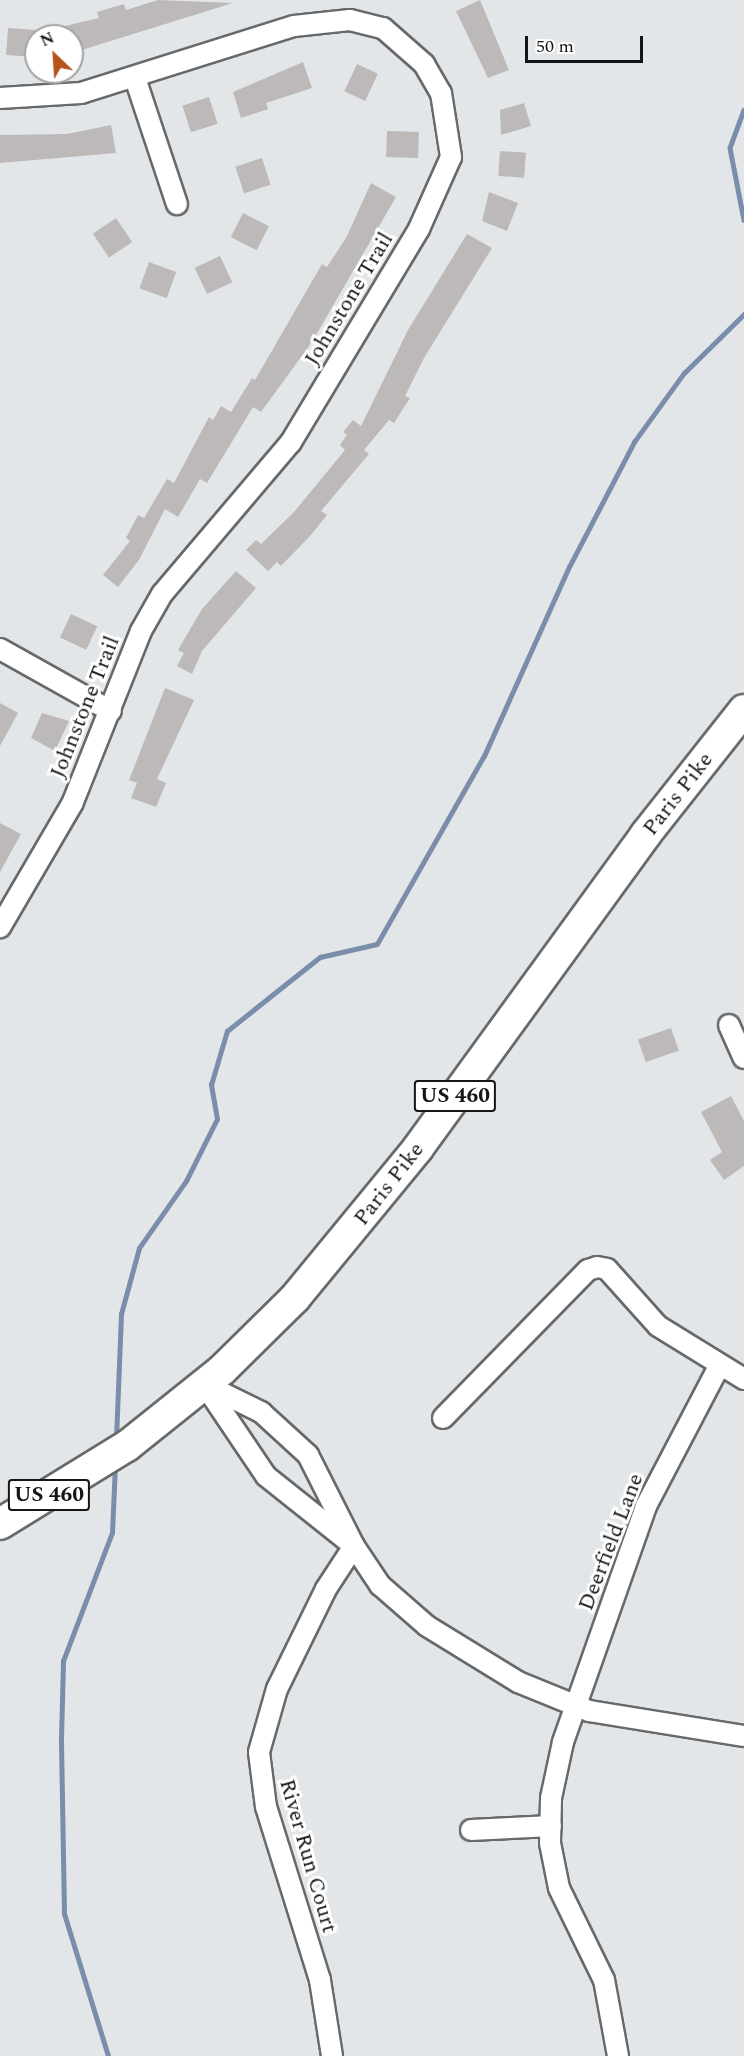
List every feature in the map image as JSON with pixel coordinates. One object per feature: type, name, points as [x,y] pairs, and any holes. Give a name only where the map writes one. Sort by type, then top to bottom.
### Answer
[{"type":"main road","name":"Paris Pike","points":[[0,1524],[127,1446],[204,1384],[345,1241],[632,852],[744,710]]},
{"type":"street","name":"Johnstone Trail","points":[[0,98],[81,93],[135,78],[294,26],[350,20],[383,28],[424,64],[441,93],[451,157],[419,229],[291,442],[162,594],[72,804],[6,905],[0,927]]},
{"type":"street","points":[[135,78],[177,204]]},
{"type":"street","points":[[0,649],[111,711]]},
{"type":"street","points":[[729,1025],[744,1058]]},
{"type":"street","points":[[443,1418],[588,1270],[597,1268],[607,1269],[658,1326],[718,1368],[744,1379]]},
{"type":"street","name":"Deerfield Lane","points":[[618,2056],[604,1980],[559,1888],[550,1826],[551,1798],[576,1706],[646,1506],[718,1368]]},
{"type":"street","points":[[204,1384],[266,1476],[354,1546]]},
{"type":"street","points":[[204,1384],[261,1412],[308,1455],[354,1546],[380,1585],[427,1626],[518,1682],[576,1706],[646,1724],[744,1736]]},
{"type":"street","name":"River Run Court","points":[[332,2056],[320,1980],[266,1807],[259,1752],[277,1689],[326,1589],[354,1546]]},
{"type":"street","points":[[471,1830],[550,1826]]},
{"type":"building","points":[[158,0],[233,3],[84,49],[84,24],[73,24],[99,18],[97,12],[124,4],[126,10]]},
{"type":"building","points":[[480,0],[509,70],[488,78],[456,11]]},
{"type":"building","points":[[8,28],[24,29],[24,56],[6,55]]},
{"type":"building","points":[[303,62],[312,88],[266,103],[268,109],[241,118],[233,92]]},
{"type":"building","points":[[357,64],[378,74],[365,101],[344,91]]},
{"type":"building","points":[[209,97],[218,124],[191,132],[182,106]]},
{"type":"building","points":[[524,103],[531,126],[501,135],[500,110]]},
{"type":"building","points":[[111,125],[116,153],[0,163],[0,135],[67,134]]},
{"type":"building","points":[[387,131],[419,132],[418,158],[386,157]]},
{"type":"building","points":[[500,151],[526,153],[524,178],[498,176]]},
{"type":"building","points":[[262,158],[271,185],[244,193],[235,167]]},
{"type":"building","points":[[371,183],[396,197],[312,342],[261,412],[253,407],[207,483],[200,479],[178,517],[165,509],[139,560],[118,587],[103,575],[130,541],[126,538],[138,515],[144,518],[167,479],[174,483],[209,417],[213,420],[221,406],[231,412],[252,378],[255,380],[322,264],[327,267],[346,238]]},
{"type":"building","points":[[489,192],[518,203],[507,231],[482,221]]},
{"type":"building","points":[[243,213],[269,226],[257,250],[231,237]]},
{"type":"building","points":[[116,218],[132,242],[109,258],[93,234]]},
{"type":"building","points":[[467,234],[492,248],[424,358],[405,396],[410,398],[394,423],[389,420],[364,450],[369,454],[321,511],[327,515],[310,536],[281,566],[277,562],[268,571],[246,550],[256,540],[261,544],[294,512],[345,450],[340,445],[347,435],[343,432],[353,420],[361,426],[408,330]]},
{"type":"building","points":[[220,256],[232,282],[207,294],[195,268]]},
{"type":"building","points":[[149,262],[176,272],[167,298],[139,288]]},
{"type":"building","points":[[236,571],[256,588],[202,651],[192,674],[177,666],[184,653],[178,650],[202,609]]},
{"type":"building","points":[[71,614],[97,626],[86,650],[60,638]]},
{"type":"building","points":[[165,688],[194,700],[157,779],[166,783],[156,807],[131,798],[137,783],[129,780]]},
{"type":"building","points":[[0,703],[18,713],[0,746]]},
{"type":"building","points":[[42,713],[69,721],[55,751],[31,738]]},
{"type":"building","points":[[0,823],[21,834],[0,872]]},
{"type":"building","points":[[671,1028],[679,1051],[646,1062],[638,1039]]},
{"type":"building","points":[[731,1096],[744,1121],[744,1166],[724,1180],[710,1160],[722,1152],[701,1112]]},
{"type":"waterway","points":[[744,110],[730,148],[744,220]]},
{"type":"waterway","points":[[116,1439],[121,1314],[139,1248],[186,1181],[217,1119],[211,1085],[227,1031],[320,957],[377,944],[484,756],[569,567],[634,442],[684,373],[744,314]]},
{"type":"waterway","points":[[108,2056],[64,1914],[61,1739],[63,1661],[112,1533],[115,1465]]}]
